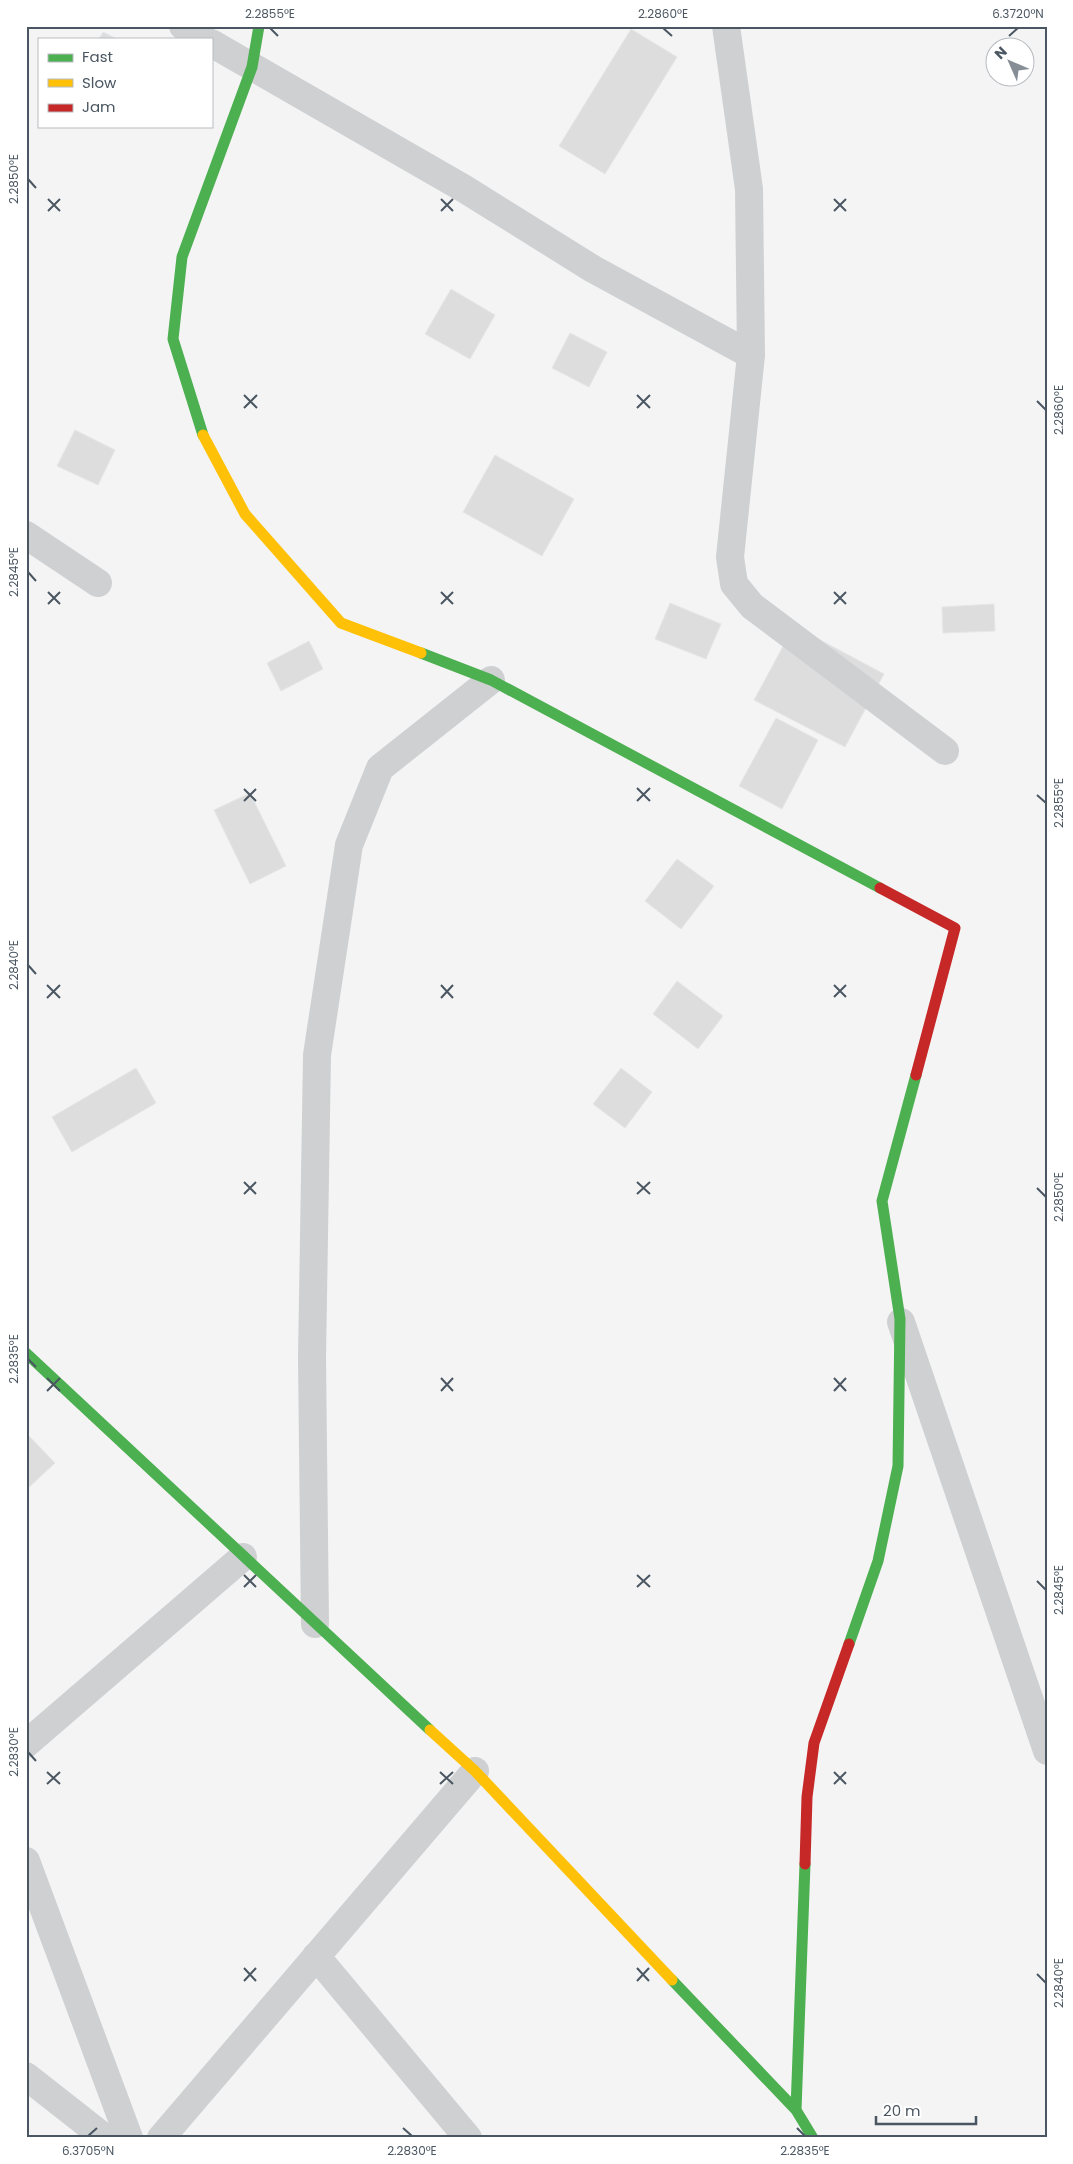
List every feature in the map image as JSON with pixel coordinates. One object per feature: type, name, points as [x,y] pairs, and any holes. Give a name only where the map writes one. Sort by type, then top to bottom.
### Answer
[{"type":"street","points":[[183,26],[202,38]]},
{"type":"street","points":[[258,26],[252,67],[182,257],[173,339],[200,430],[245,514],[341,622],[491,680],[955,928],[882,1201],[900,1319],[898,1466],[878,1561],[814,1743],[807,1797],[796,2110]]},
{"type":"street","points":[[726,26],[749,190],[751,355],[730,557],[734,584],[752,606],[945,751]]},
{"type":"street","points":[[212,44],[463,188],[592,268],[751,355]]},
{"type":"street","points":[[26,535],[98,583]]},
{"type":"street","points":[[315,1624],[312,1358],[318,1055],[349,845],[380,768],[491,680]]},
{"type":"street","points":[[900,1319],[1047,1752]]},
{"type":"street","points":[[26,1353],[475,1772],[796,2110],[813,2138]]},
{"type":"street","points":[[26,1744],[243,1557]]},
{"type":"street","points":[[161,2138],[475,1772]]},
{"type":"street","points":[[26,1861],[129,2138]]},
{"type":"street","points":[[316,1956],[468,2138]]},
{"type":"street","points":[[26,2076],[105,2138]]},
{"type":"building","points":[[631,29],[677,57],[605,174],[559,146]]},
{"type":"building","points":[[103,32],[115,38],[100,38]]},
{"type":"building","points":[[451,289],[495,315],[470,359],[425,334]]},
{"type":"building","points":[[570,333],[607,352],[589,387],[552,368]]},
{"type":"building","points":[[75,430],[115,450],[98,485],[57,466]]},
{"type":"building","points":[[495,455],[574,499],[542,556],[463,512]]},
{"type":"building","points":[[670,603],[721,624],[706,659],[655,639]]},
{"type":"building","points":[[994,604],[995,631],[943,633],[942,607]]},
{"type":"building","points":[[794,626],[884,674],[845,747],[754,700]]},
{"type":"building","points":[[309,641],[323,669],[281,691],[267,663]]},
{"type":"building","points":[[776,718],[818,740],[782,809],[739,786]]},
{"type":"building","points":[[250,793],[286,866],[250,884],[214,810]]},
{"type":"building","points":[[677,859],[714,886],[681,929],[645,901]]},
{"type":"building","points":[[677,981],[723,1016],[698,1049],[653,1014]]},
{"type":"building","points":[[136,1068],[156,1103],[72,1152],[52,1117]]},
{"type":"building","points":[[621,1068],[652,1092],[625,1128],[593,1104]]},
{"type":"building","points":[[29,1436],[55,1463],[26,1490],[26,1439]]},
{"type":"traffic: fast","points":[[203,435],[173,339],[182,257],[252,67],[259,26]]},
{"type":"traffic: fast","points":[[421,653],[491,680],[880,888]]},
{"type":"traffic: fast","points":[[849,1644],[878,1561],[898,1466],[900,1319],[882,1201],[916,1075]]},
{"type":"traffic: fast","points":[[26,1353],[430,1730]]},
{"type":"traffic: fast","points":[[796,2110],[805,1864]]},
{"type":"traffic: fast","points":[[672,1980],[796,2110],[813,2138]]},
{"type":"traffic: slow","points":[[203,435],[245,514],[341,623],[421,653]]},
{"type":"traffic: slow","points":[[430,1730],[475,1771],[672,1980]]},
{"type":"traffic: jam","points":[[880,888],[955,928],[916,1075]]},
{"type":"traffic: jam","points":[[805,1864],[807,1797],[814,1743],[849,1644]]}]
